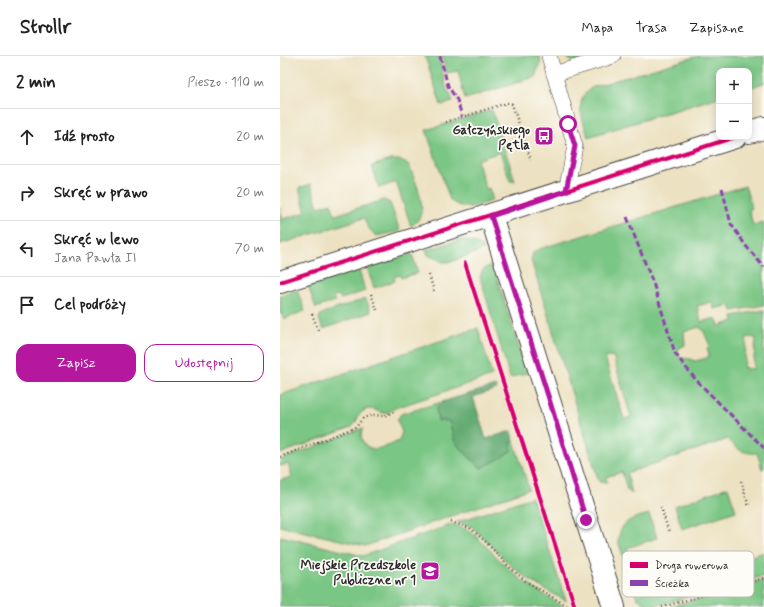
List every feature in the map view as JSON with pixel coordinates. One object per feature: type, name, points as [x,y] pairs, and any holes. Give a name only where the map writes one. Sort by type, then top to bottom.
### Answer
[{"type":"street","points":[[752,131],[764,128]]},
{"type":"street","points":[[280,282],[726,140]]},
{"type":"street","points":[[491,216],[614,607]]},
{"type":"lane","points":[[549,56],[575,146],[566,191]]},
{"type":"lane","points":[[554,74],[613,56]]},
{"type":"path","points":[[446,122],[507,102],[512,104],[531,160]]},
{"type":"path","points":[[429,275],[434,291]]},
{"type":"path","points":[[371,294],[377,310]]},
{"type":"path","points":[[312,314],[318,330]]},
{"type":"path","points":[[280,457],[356,427],[363,418],[373,415],[384,416],[396,411]]},
{"type":"path","points":[[741,481],[749,507]]},
{"type":"path","points":[[661,507],[669,534]]},
{"type":"path","points":[[451,522],[470,528],[485,541],[508,566],[527,582],[569,607]]},
{"type":"path","points":[[754,581],[764,578]]},
{"type":"path","points":[[662,607],[697,597]]},
{"type":"green space","points":[[425,56],[439,56],[446,88],[450,93],[453,102],[441,105]]},
{"type":"green space","points":[[442,56],[539,56],[541,61],[535,77],[465,99],[458,71],[446,73]]},
{"type":"green space","points":[[565,56],[594,56],[573,62]]},
{"type":"green space","points":[[698,56],[764,56],[764,83],[752,87],[752,68],[716,68],[716,98],[588,137],[582,116],[581,103],[583,97],[593,87]]},
{"type":"green space","points":[[492,110],[515,181],[510,181],[500,152],[477,160],[486,189],[489,188],[492,197],[491,201],[470,207],[460,206],[450,200],[426,130]]},
{"type":"green space","points":[[390,160],[399,160],[409,165],[418,189],[422,206],[421,214],[417,221],[411,226],[396,182],[379,188],[372,166]]},
{"type":"green space","points":[[311,184],[318,207],[331,203],[335,215],[384,200],[390,203],[400,231],[376,236],[368,228],[364,218],[280,244],[280,208],[283,219],[306,212],[299,188]]},
{"type":"green space","points":[[745,186],[752,208],[749,210],[753,225],[764,222],[764,305],[732,311],[730,305],[714,309],[712,302],[697,306],[701,322],[716,318],[719,326],[734,321],[733,316],[764,310],[764,468],[762,469],[757,453],[744,452],[734,446],[728,439],[627,473],[632,494],[627,490],[622,472],[606,477],[607,482],[599,482],[531,260],[533,253],[539,249]],"holes":[[[699,327],[705,333],[710,345],[707,348],[709,355],[707,358],[695,361],[682,358],[679,356],[678,349],[685,345],[684,332]],[[747,337],[756,338],[753,369],[744,368]],[[613,356],[631,417],[624,419],[605,358]]]},
{"type":"green space","points":[[460,240],[473,242],[485,249],[451,262],[443,262],[428,255],[426,250]]},
{"type":"green space","points":[[412,254],[418,273],[401,278],[400,275],[394,277],[395,281],[374,288],[367,268]]},
{"type":"green space","points":[[493,265],[527,373],[510,378],[480,277],[484,269]]},
{"type":"green space","points":[[359,270],[365,291],[341,299],[339,295],[333,297],[335,301],[316,308],[308,286]]},
{"type":"green space","points":[[297,290],[305,311],[284,319],[282,314],[280,314],[280,295]]},
{"type":"green space","points":[[365,299],[371,312],[323,329],[319,319],[321,314]]},
{"type":"green space","points":[[478,328],[492,376],[395,408],[387,413],[371,409],[365,410],[360,414],[352,427],[280,454],[280,395]]},
{"type":"green space","points":[[495,386],[497,389],[473,397],[486,439],[511,431],[514,441],[511,443],[512,450],[501,458],[481,468],[455,442],[449,421],[438,421],[436,408],[445,401]]},
{"type":"green space","points":[[445,401],[436,409],[449,420],[455,442],[482,468],[510,442],[514,441],[529,489],[365,546],[280,526],[280,480],[292,477],[288,464],[280,466],[280,460],[363,428],[361,437],[367,447],[376,449],[385,447],[399,441],[402,432],[397,420],[401,414]]},
{"type":"green space","points":[[728,487],[736,511],[682,529],[675,506]]},
{"type":"green space","points":[[532,497],[566,601],[532,582],[509,564],[471,526],[457,522]]},
{"type":"green space","points":[[649,514],[657,538],[627,548],[628,551],[622,551],[622,553],[618,541],[619,534],[624,525],[637,517]]},
{"type":"green space","points":[[453,524],[470,531],[524,582],[564,607],[280,607],[280,536],[363,556]]},
{"type":"green space","points":[[764,552],[764,576],[754,579],[754,555]]},
{"type":"green space","points":[[764,580],[764,607],[669,607],[704,597],[754,597],[754,583]]},
{"type":"green space","points":[[637,597],[687,597],[650,607]]},
{"type":"marked path","points":[[440,56],[448,86],[457,100],[462,116]]},
{"type":"marked path","points":[[722,188],[731,224],[746,246],[764,267]]},
{"type":"marked path","points":[[627,217],[653,283],[675,353],[696,380],[764,448]]},
{"type":"cycle path","points":[[280,282],[726,140]]},
{"type":"cycle path","points":[[465,263],[575,607]]},
{"type":"place","name":"Gałczyńskiego Pętla","points":[[544,136]]},
{"type":"place","name":"Miejskie Przedszkole Publiczne nr 1","points":[[430,571]]},
{"type":"route","points":[[568,124],[575,146],[566,191],[491,216],[586,520]]}]
